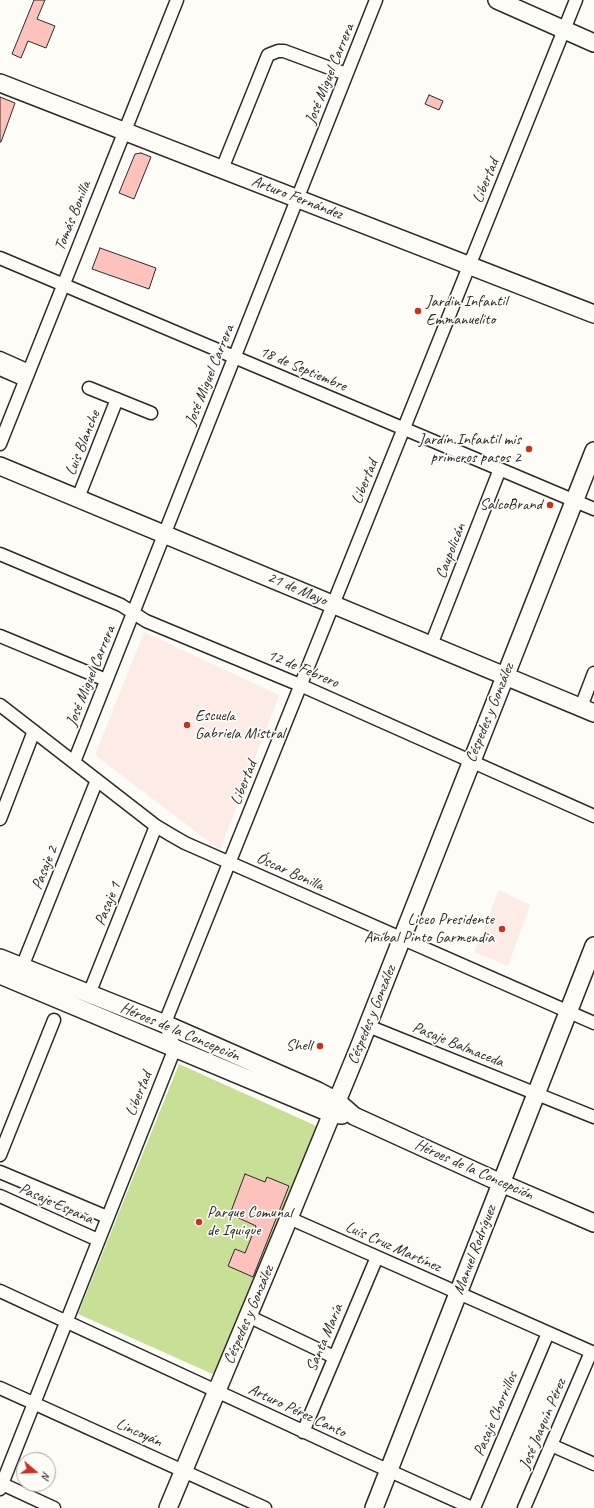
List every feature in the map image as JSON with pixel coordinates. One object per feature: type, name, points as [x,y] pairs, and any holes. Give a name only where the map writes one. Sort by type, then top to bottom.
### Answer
[{"type":"street","name":"Tomás Bonilla","points":[[0,444],[177,0]]},
{"type":"street","name":"José Miguel Carrera","points":[[74,762],[376,0]]},
{"type":"street","points":[[497,0],[594,43]]},
{"type":"street","name":"Libertad","points":[[165,1024],[576,0]]},
{"type":"street","points":[[222,169],[268,55],[278,51],[284,51],[346,74]]},
{"type":"street","name":"Arturo Fernández","points":[[0,83],[594,314]]},
{"type":"street","name":"18 de Septiembre","points":[[0,258],[594,509]]},
{"type":"street","points":[[0,358],[27,375]]},
{"type":"street","points":[[0,369],[27,375]]},
{"type":"street","name":"Luis Blanche","points":[[89,388],[151,413]]},
{"type":"street","name":"Luis Blanche","points":[[78,498],[117,399]]},
{"type":"street","name":"Céspedes y González","points":[[168,1508],[368,1026],[594,451]]},
{"type":"street","name":"21 de Mayo","points":[[0,466],[587,710]]},
{"type":"street","name":"Caupolicán","points":[[431,645],[500,469]]},
{"type":"street","name":"12 de Febrero","points":[[0,554],[121,605],[146,621],[300,685],[594,816]]},
{"type":"street","points":[[0,636],[106,680]]},
{"type":"street","points":[[587,710],[594,673]]},
{"type":"street","name":"Óscar Bonilla","points":[[0,704],[156,826],[185,843],[594,1023]]},
{"type":"street","points":[[0,819],[34,731]]},
{"type":"street","name":"Pasaje 2","points":[[22,967],[97,780]]},
{"type":"street","name":"Pasaje 1","points":[[89,994],[156,826]]},
{"type":"street","name":"Manuel Rodríguez","points":[[374,1508],[594,946]]},
{"type":"street","name":"Héroes de la Concepción","points":[[0,958],[165,1024],[312,1088],[334,1108]]},
{"type":"street","name":"Héroes de la Concepción","points":[[0,974],[175,1048],[354,1116],[501,1183],[594,1222]]},
{"type":"street","points":[[0,1155],[5,1126],[54,1020]]},
{"type":"street","points":[[165,1024],[175,1048]]},
{"type":"street","name":"Pasaje Balmaceda","points":[[368,1026],[594,1117]]},
{"type":"street","name":"Libertad","points":[[1,1485],[175,1048]]},
{"type":"street","points":[[0,1172],[108,1218]]},
{"type":"street","name":"Pasaje España","points":[[0,1196],[98,1240]]},
{"type":"street","name":"Luis Cruz Martínez","points":[[289,1218],[593,1352]]},
{"type":"street","name":"Santa María","points":[[303,1432],[377,1257]]},
{"type":"street","name":"Arturo Pérez Canto","points":[[0,1291],[388,1471],[473,1508]]},
{"type":"street","points":[[248,1316],[334,1357]]},
{"type":"street","name":"Pasaje Chorrillos","points":[[473,1508],[548,1333]]},
{"type":"street","name":"José Joaquín Pérez","points":[[524,1508],[593,1352]]},
{"type":"street","name":"Lincoyán","points":[[0,1388],[265,1508]]},
{"type":"street","points":[[551,1445],[594,1464]]},
{"type":"street","points":[[1,1485],[54,1508]]},
{"type":"shaded area","name":"Escuela Gabriela Mistral","points":[[144,632],[279,695],[220,850],[95,755]]},
{"type":"shaded area","name":"Liceo Presidente Aníbal Pinto Garmendia","points":[[499,890],[530,905],[508,966],[474,952]]},
{"type":"green space","name":"Parque Comunal de Iquique","points":[[179,1064],[323,1129],[217,1376],[78,1314]]},
{"type":"building","points":[[34,0],[45,0],[37,19],[55,26],[46,48],[28,41],[21,58],[12,54]]},
{"type":"building","points":[[429,95],[443,101],[439,110],[425,104]]},
{"type":"building","points":[[0,97],[15,103],[1,142],[0,142]]},
{"type":"building","points":[[141,153],[151,157],[134,199],[119,193],[135,154]]},
{"type":"building","points":[[100,248],[156,268],[149,289],[92,269]]},
{"type":"building","points":[[245,1174],[265,1182],[267,1177],[289,1186],[253,1277],[228,1266],[235,1249],[245,1253],[256,1226],[230,1214]]},
{"type":"place","name":"Jardin Infantil Emmanuelito","points":[[418,311]]},
{"type":"place","name":"Jardín Infantil mis primeros pasos 2","points":[[529,449]]},
{"type":"place","name":"SalcoBrand","points":[[550,505]]},
{"type":"place","name":"Escuela Gabriela Mistral","points":[[187,725]]},
{"type":"place","name":"Liceo Presidente Aníbal Pinto Garmendia","points":[[502,929]]},
{"type":"place","name":"Shell","points":[[320,1046]]},
{"type":"place","name":"Parque Comunal de Iquique","points":[[199,1222]]}]
